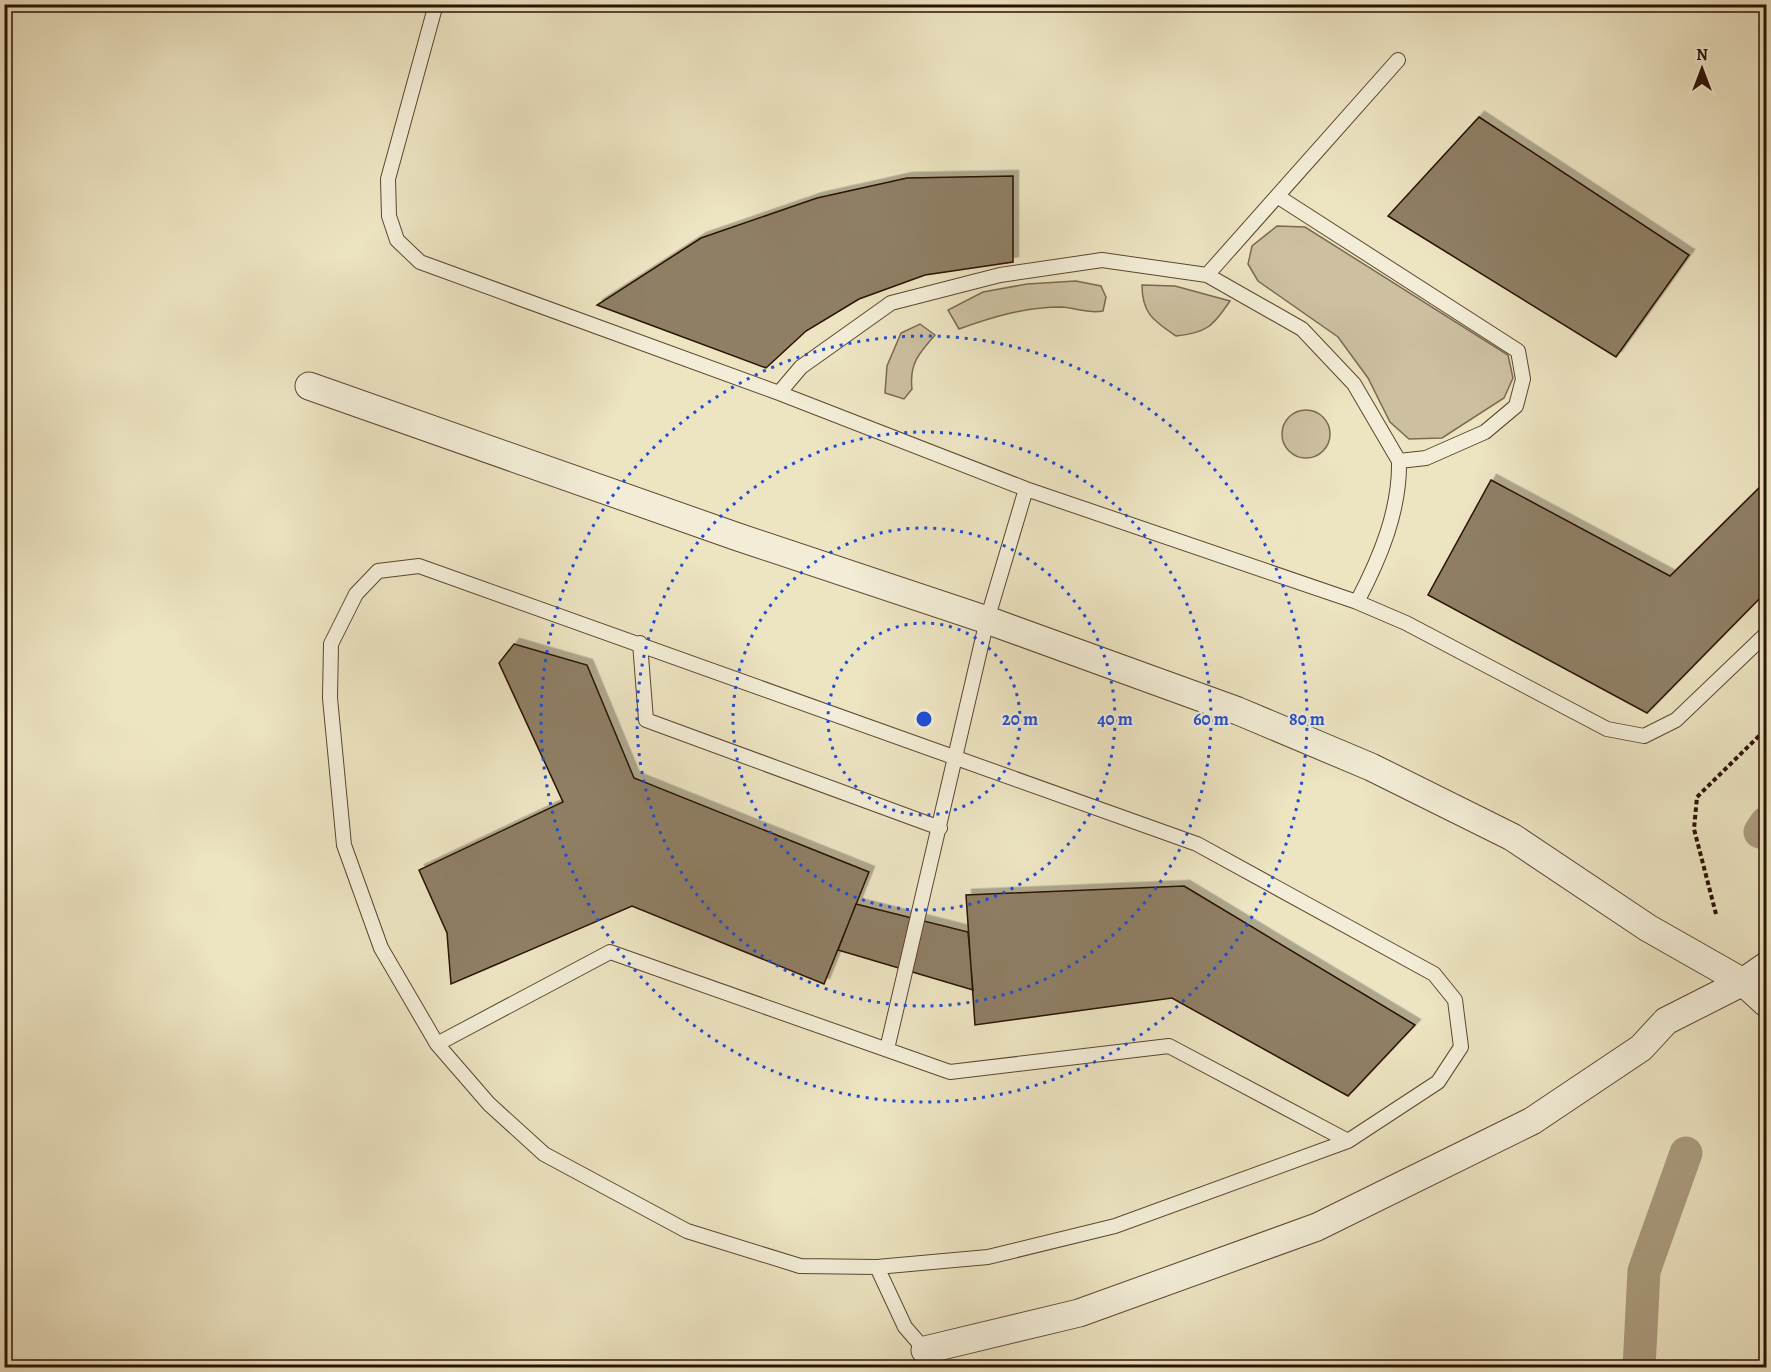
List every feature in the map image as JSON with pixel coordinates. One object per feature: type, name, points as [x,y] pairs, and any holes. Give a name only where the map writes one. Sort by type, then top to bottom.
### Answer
[{"type":"street","points":[[309,386],[735,536],[987,620],[1238,711],[1371,768],[1512,837],[1648,928],[1743,982],[1767,1003]]},
{"type":"street","points":[[925,1350],[1079,1313],[1317,1227],[1532,1121],[1641,1048],[1666,1021],[1743,982],[1767,966]]},
{"type":"lane","points":[[436,4],[388,179],[389,216],[397,240],[420,262],[779,393],[1026,489],[1357,602],[1406,623],[1607,729],[1644,736],[1676,720],[1767,634]]},
{"type":"lane","points":[[1207,275],[1398,60]]},
{"type":"lane","points":[[1277,195],[1518,351],[1523,380],[1516,406],[1485,432],[1426,458],[1399,460]]},
{"type":"lane","points":[[779,393],[801,367],[891,303],[1000,274],[1102,260],[1207,275],[1302,329],[1354,384],[1399,460],[1399,490],[1384,541],[1378,561],[1357,602]]},
{"type":"lane","points":[[887,1049],[987,620],[1026,489]]},
{"type":"lane","points":[[419,566],[640,644],[1197,844],[1434,974],[1455,1000],[1461,1047],[1438,1082],[1348,1141],[1115,1226],[988,1257],[877,1267],[800,1266],[687,1231],[544,1154],[489,1104],[437,1044],[381,948],[344,845],[330,698],[331,644],[356,594],[378,571],[419,566]]},
{"type":"lane","points":[[640,644],[646,720],[940,828]]},
{"type":"lane","points":[[437,1044],[610,952],[950,1072],[1169,1046],[1348,1141]]},
{"type":"lane","points":[[877,1267],[904,1327],[925,1350]]},
{"type":"path","points":[[1716,914],[1694,829],[1697,797],[1767,729]]},
{"type":"shaded area","points":[[1277,226],[1305,227],[1508,355],[1513,378],[1504,398],[1442,438],[1409,439],[1390,422],[1368,378],[1338,337],[1258,281],[1248,264],[1252,246]]},
{"type":"shaded area","points":[[1076,281],[1101,286],[1106,297],[1103,311],[1061,307],[1035,309],[996,317],[959,329],[948,310],[983,292],[1027,284]]},
{"type":"shaded area","points":[[1142,285],[1175,286],[1230,301],[1219,317],[1208,327],[1195,333],[1176,336],[1161,326],[1147,310]]},
{"type":"shaded area","points":[[920,324],[935,335],[916,359],[911,380],[912,389],[904,399],[885,393],[887,366],[901,333]]},
{"type":"shaded area","points":[[1301,410],[1311,410],[1323,417],[1330,429],[1330,439],[1323,451],[1311,458],[1301,458],[1286,447],[1282,439],[1282,429],[1293,414]]},
{"type":"building","points":[[1479,117],[1689,255],[1616,357],[1388,216]]},
{"type":"building","points":[[1013,176],[1013,262],[925,275],[859,299],[806,331],[766,368],[597,305],[701,238],[817,198],[907,178]]},
{"type":"building","points":[[1491,480],[1670,576],[1766,481],[1766,592],[1647,713],[1428,595]]},
{"type":"building","points":[[514,644],[587,665],[634,778],[869,872],[824,984],[632,906],[451,984],[447,933],[419,870],[563,802],[499,663]]},
{"type":"building","points":[[1184,886],[1415,1025],[1348,1096],[1172,998],[975,1025],[966,895]]},
{"type":"building","points":[[856,904],[968,932],[973,990],[838,950]]},
{"type":"waterway","points":[[1760,832],[1766,823]]},
{"type":"waterway","points":[[1639,1368],[1644,1271],[1686,1153]]}]
